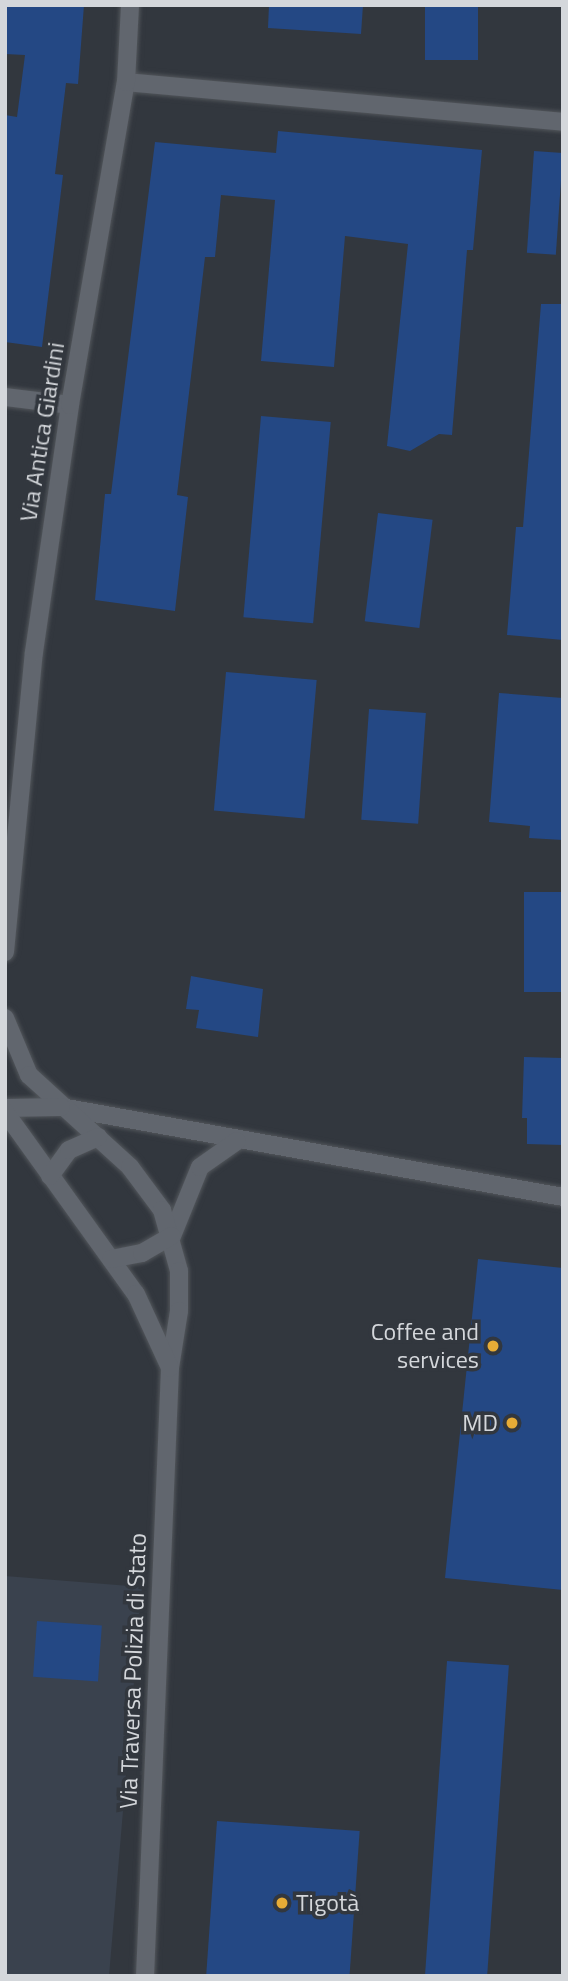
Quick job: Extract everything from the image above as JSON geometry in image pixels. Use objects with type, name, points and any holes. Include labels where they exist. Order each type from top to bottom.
[{"type":"street","name":"Via Antica Giardini","points":[[5,952],[34,652],[70,405],[126,82],[130,5]]},
{"type":"street","points":[[126,82],[563,122]]},
{"type":"street","points":[[5,397],[70,405]]},
{"type":"street","points":[[5,1017],[29,1074],[138,1178],[162,1210],[172,1236],[180,1311],[170,1367]]},
{"type":"street","points":[[5,1110],[61,1107],[237,1141],[563,1197]]},
{"type":"street","points":[[5,1110],[136,1294],[170,1367]]},
{"type":"street","points":[[50,1176],[69,1150],[97,1137]]},
{"type":"street","points":[[111,1259],[142,1253],[172,1236],[200,1167],[237,1141]]},
{"type":"street","name":"Via Traversa Polizia di Stato","points":[[145,1976],[170,1367]]},
{"type":"shaded area","points":[[5,1576],[142,1587],[109,1976],[5,1976]]},
{"type":"building","points":[[5,5],[84,5],[78,84],[66,83],[55,174],[63,175],[42,347],[5,342],[5,115],[17,117],[25,55],[5,54]]},
{"type":"building","points":[[269,5],[363,5],[361,34],[268,28]]},
{"type":"building","points":[[425,5],[478,5],[478,60],[425,60]]},
{"type":"building","points":[[278,131],[482,150],[473,250],[467,250],[452,435],[439,434],[410,451],[387,446],[408,244],[345,236],[334,367],[261,361],[275,200],[221,195],[215,257],[205,257],[177,495],[188,497],[175,611],[95,600],[105,494],[111,494],[155,142],[276,153]]},
{"type":"building","points":[[534,151],[563,153],[556,255],[527,253]]},
{"type":"building","points":[[541,304],[563,304],[563,640],[507,635],[516,527],[523,527]]},
{"type":"building","points":[[261,416],[331,422],[313,623],[243,617]]},
{"type":"building","points":[[378,513],[433,520],[419,628],[365,621]]},
{"type":"building","points":[[226,672],[317,680],[305,818],[214,810]]},
{"type":"building","points":[[499,693],[563,698],[563,840],[529,838],[530,826],[489,822]]},
{"type":"building","points":[[369,709],[426,713],[418,824],[361,820]]},
{"type":"building","points":[[524,892],[563,892],[563,992],[524,992]]},
{"type":"building","points":[[191,976],[263,989],[258,1037],[196,1028],[199,1010],[186,1009]]},
{"type":"building","points":[[524,1057],[563,1058],[563,1145],[527,1144],[527,1118],[522,1118]]},
{"type":"building","name":"MD","points":[[478,1259],[563,1268],[563,1590],[445,1578]]},
{"type":"building","points":[[37,1621],[102,1626],[98,1681],[33,1677]]},
{"type":"building","points":[[447,1661],[509,1665],[487,1976],[425,1975]]},
{"type":"building","name":"Tigotà","points":[[217,1821],[360,1831],[350,1976],[206,1976]]},
{"type":"place","name":"Coffee and services","points":[[493,1346]]},
{"type":"place","name":"MD","points":[[512,1423]]},
{"type":"place","name":"Tigotà","points":[[282,1903]]}]
